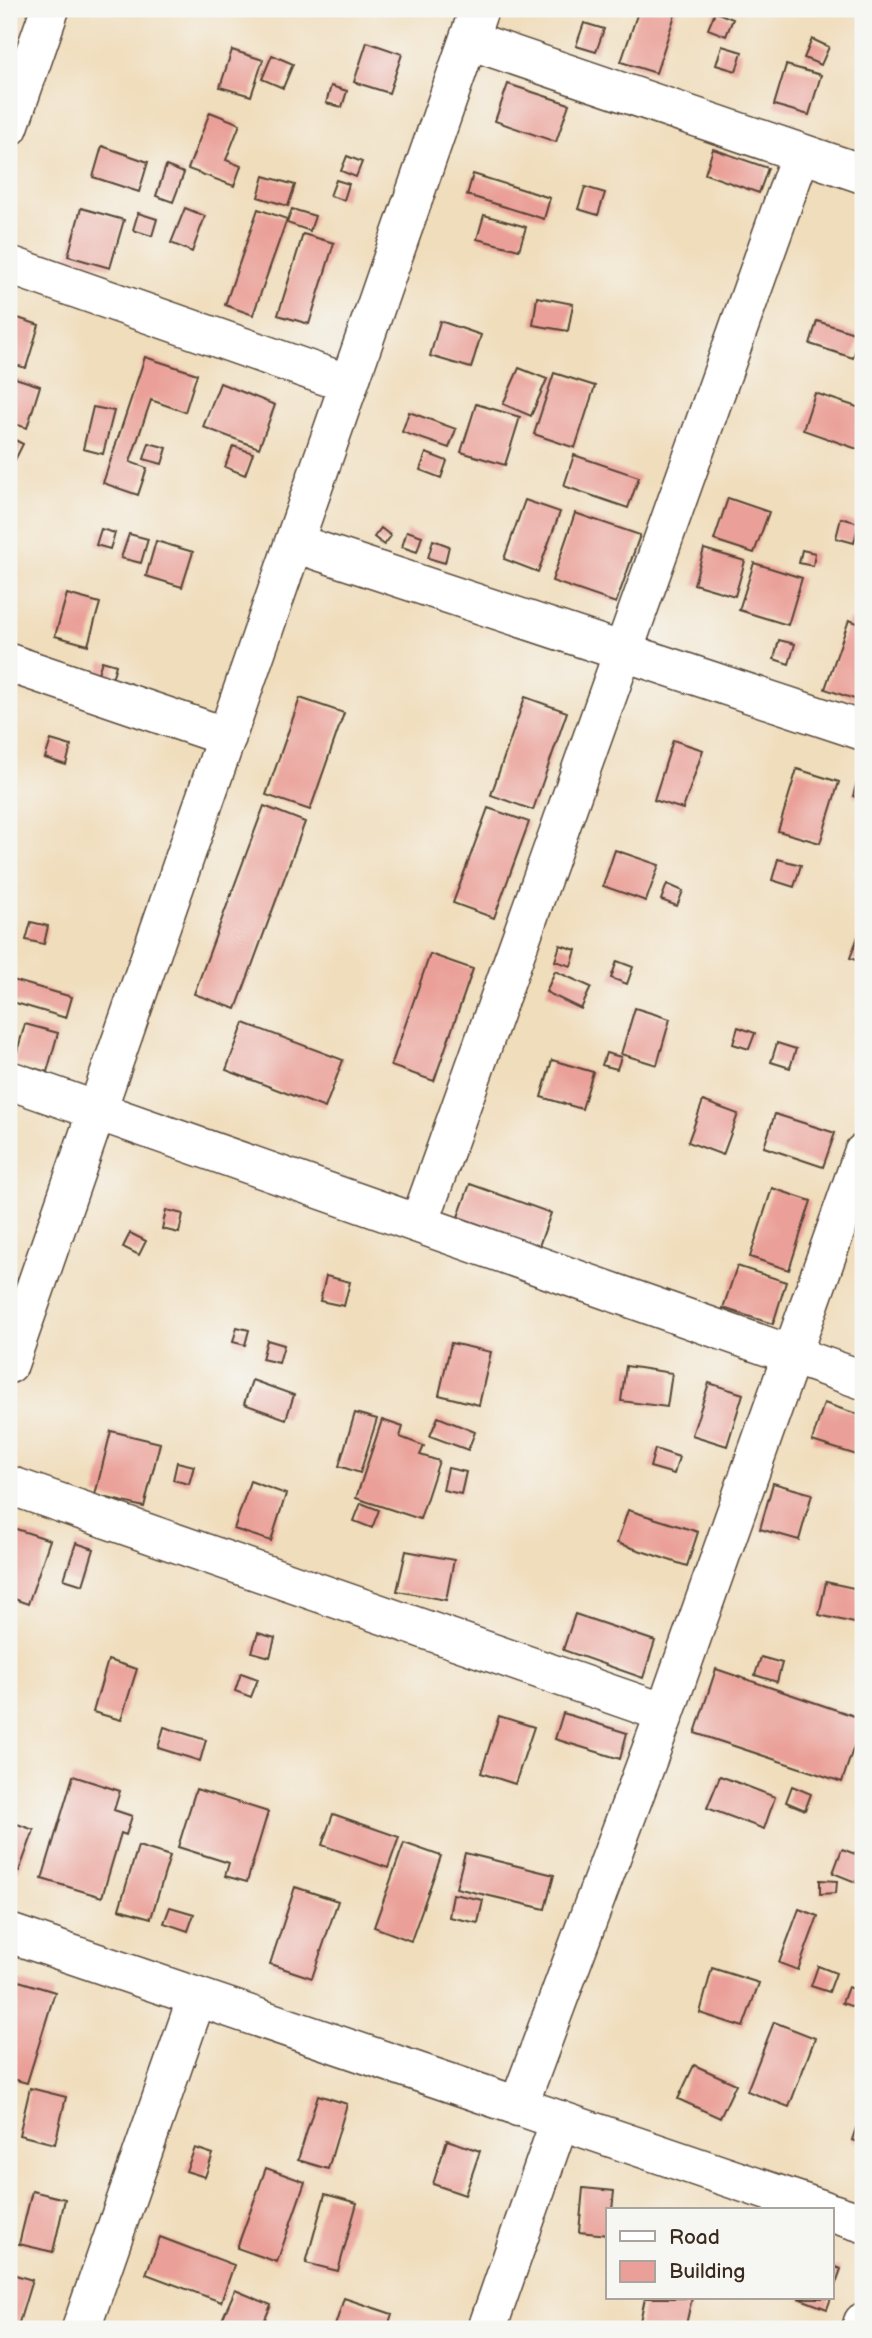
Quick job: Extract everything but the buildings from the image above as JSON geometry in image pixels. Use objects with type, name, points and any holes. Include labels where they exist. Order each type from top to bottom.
[{"type":"street","points":[[9,127],[50,9]]},
{"type":"street","points":[[9,1364],[474,24],[801,153],[863,174]]},
{"type":"street","points":[[419,1224],[801,153]]},
{"type":"street","points":[[9,265],[349,384]]},
{"type":"street","points":[[294,543],[863,732]]},
{"type":"street","points":[[9,663],[227,737]]},
{"type":"street","points":[[9,1080],[863,1380]]},
{"type":"street","points":[[518,2107],[664,1713],[863,1153]]},
{"type":"street","points":[[9,1485],[664,1713]]},
{"type":"street","points":[[9,1933],[818,2208]]},
{"type":"street","points":[[81,2329],[197,1997]]},
{"type":"street","points":[[487,2329],[560,2120]]},
{"type":"street","points":[[834,2214],[863,2223]]},
{"type":"street","points":[[861,2329],[863,2322]]}]
